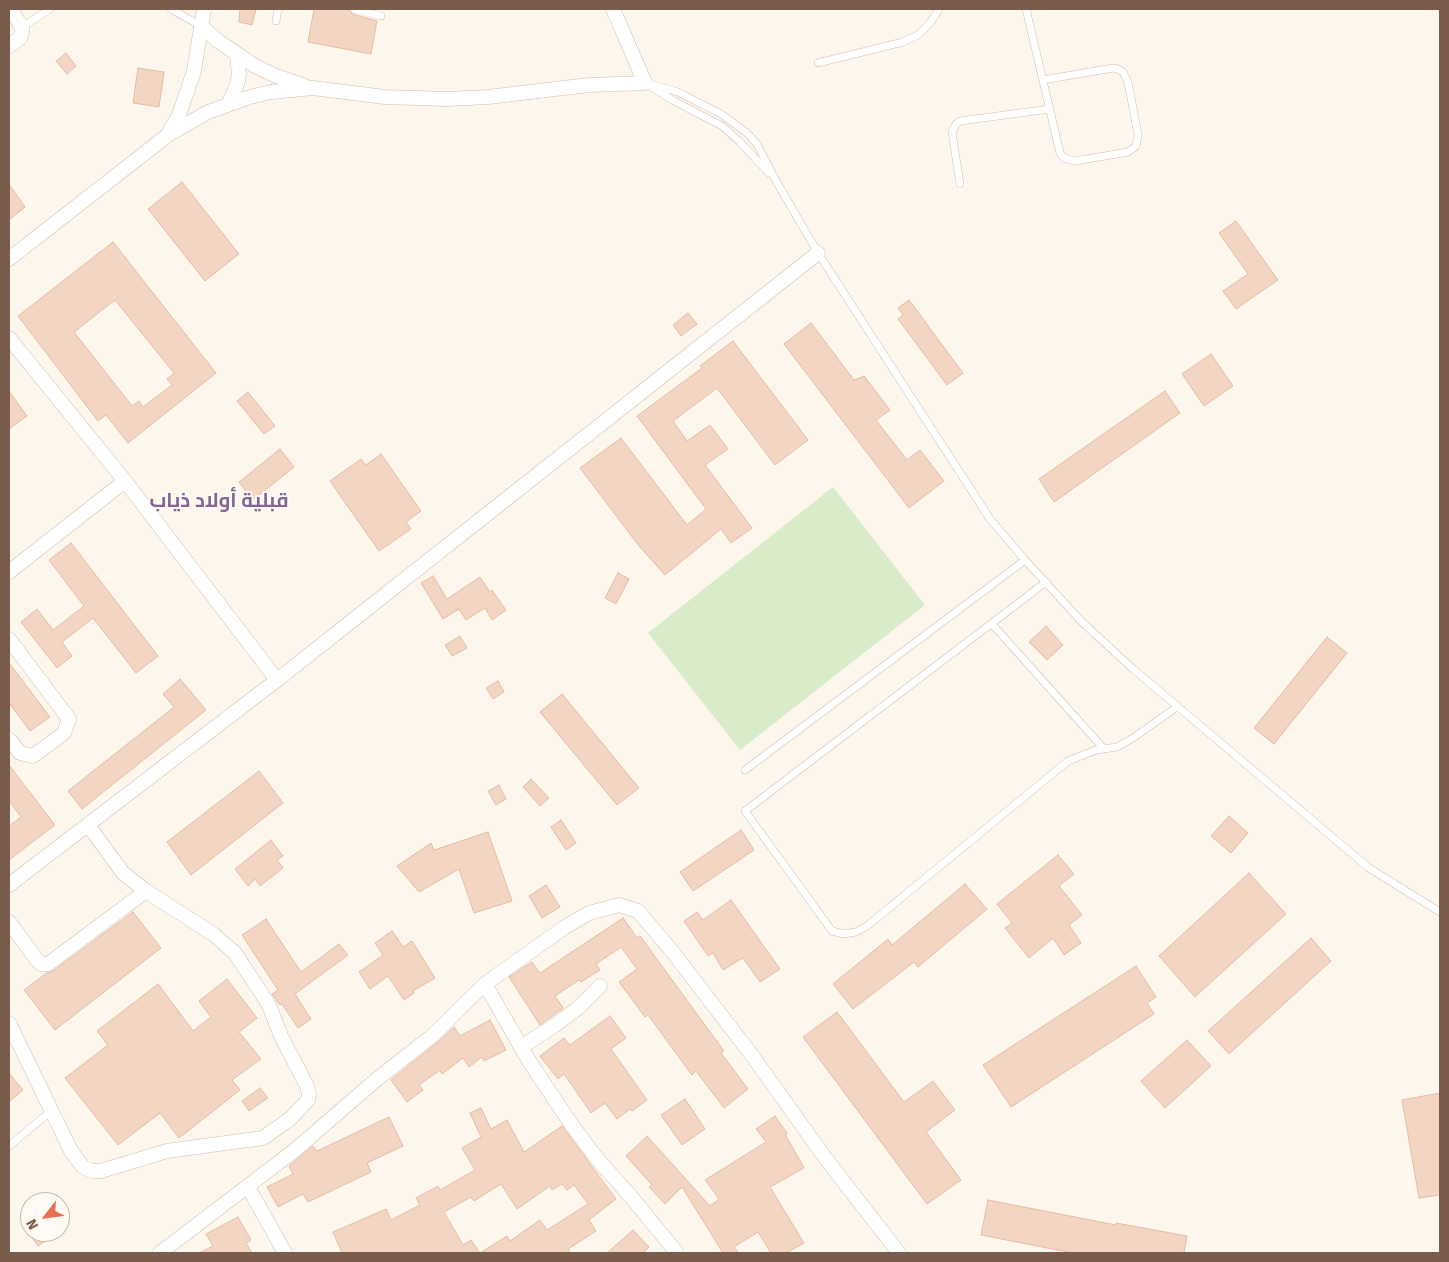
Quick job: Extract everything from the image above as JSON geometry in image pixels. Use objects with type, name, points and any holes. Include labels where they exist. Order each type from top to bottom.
[{"type":"street","points":[[9,46],[20,38],[22,32],[22,27],[10,9]]},
{"type":"street","points":[[168,135],[179,115],[194,71],[204,9]]},
{"type":"street","points":[[201,26],[237,55],[274,75],[313,88],[385,97],[447,99],[488,97],[589,85],[645,83],[613,9]]},
{"type":"street","points":[[229,103],[239,75],[237,55]]},
{"type":"street","points":[[9,259],[168,135],[208,112],[229,103],[270,92],[313,88]]},
{"type":"street","points":[[9,885],[277,680],[818,253]]},
{"type":"street","points":[[9,338],[124,481],[277,680]]},
{"type":"street","points":[[9,572],[124,481]]},
{"type":"street","points":[[9,639],[69,719],[64,733],[33,756],[20,753],[9,739]]},
{"type":"street","points":[[9,1023],[71,1152],[83,1167],[92,1171],[101,1171],[167,1151],[263,1138],[290,1119],[308,1100],[307,1086],[281,1036],[269,1005],[236,953],[213,934],[146,892],[123,873],[88,825]]},
{"type":"street","points":[[9,922],[37,960],[41,964],[48,964],[146,892]]},
{"type":"street","points":[[160,1253],[296,1150],[376,1080],[432,1036],[485,984],[537,946],[588,913],[619,905],[638,911],[671,950],[751,1054],[826,1159],[899,1253]]},
{"type":"street","points":[[485,984],[521,1047],[569,1122],[594,1155],[677,1253]]},
{"type":"street","points":[[521,1047],[578,1008],[600,986]]},
{"type":"street","points":[[248,1187],[285,1253]]},
{"type":"lane","points":[[22,27],[50,9]]},
{"type":"lane","points":[[171,9],[201,26]]},
{"type":"lane","points":[[276,21],[278,9]]},
{"type":"lane","points":[[354,9],[381,16]]},
{"type":"lane","points":[[818,63],[903,42],[918,34],[930,23],[939,9]]},
{"type":"lane","points":[[1026,9],[1060,153],[1070,161],[1075,161],[1128,152],[1136,146],[1138,141],[1136,126],[1128,82],[1123,72],[1113,68],[1043,80]]},
{"type":"lane","points":[[645,83],[674,101],[722,126],[775,179]]},
{"type":"lane","points":[[645,83],[678,92],[722,114],[747,133],[757,144],[818,253],[990,519],[1081,621],[1177,707],[1369,868],[1440,912]]},
{"type":"lane","points":[[960,184],[952,132],[956,124],[960,121],[1050,109]]},
{"type":"lane","points":[[745,770],[1025,560]]},
{"type":"lane","points":[[1046,582],[745,811],[832,930],[844,934],[856,932],[866,926],[1068,761],[1096,750],[1117,747],[1177,707]]},
{"type":"lane","points":[[992,624],[1104,749]]},
{"type":"lane","points":[[9,1146],[50,1111]]},
{"type":"green space","points":[[833,487],[925,605],[740,750],[648,633]]},
{"type":"building","points":[[240,9],[256,9],[252,25],[239,22]]},
{"type":"building","points":[[314,9],[349,9],[352,14],[377,21],[371,54],[308,42]]},
{"type":"building","points":[[66,53],[76,66],[67,74],[56,61]]},
{"type":"building","points":[[138,68],[164,72],[159,107],[133,103]]},
{"type":"building","points":[[182,182],[239,254],[205,281],[148,209]]},
{"type":"building","points":[[9,184],[25,207],[9,220]]},
{"type":"building","points":[[1236,221],[1278,280],[1236,309],[1223,291],[1248,274],[1219,233]]},
{"type":"building","points":[[113,242],[216,373],[128,443],[106,415],[98,421],[18,316]],"holes":[[[115,300],[174,373],[167,379],[172,385],[143,407],[139,401],[132,406],[74,332]]]},
{"type":"building","points":[[909,300],[963,373],[947,385],[898,319],[903,315],[898,308]]},
{"type":"building","points":[[688,313],[697,324],[681,336],[673,325]]},
{"type":"building","points":[[811,323],[854,380],[864,376],[890,410],[876,420],[907,460],[920,450],[944,481],[909,508],[784,344]]},
{"type":"building","points":[[733,341],[808,440],[775,465],[717,388],[673,421],[687,441],[710,425],[728,449],[705,465],[752,528],[731,543],[721,529],[665,575],[639,546],[580,468],[621,438],[687,525],[706,509],[637,416],[702,368],[700,366]]},
{"type":"building","points":[[1211,354],[1233,386],[1204,406],[1182,374]]},
{"type":"building","points":[[9,391],[27,416],[9,429]]},
{"type":"building","points":[[1165,391],[1180,413],[1054,502],[1039,479]]},
{"type":"building","points":[[248,392],[275,426],[264,434],[237,401]]},
{"type":"building","points":[[280,449],[294,467],[253,500],[239,482]]},
{"type":"building","points":[[381,454],[421,511],[406,522],[411,529],[379,551],[330,481],[361,459],[366,465]]},
{"type":"building","points":[[71,543],[158,656],[136,673],[93,618],[62,642],[72,656],[57,668],[21,622],[37,609],[53,630],[84,606],[49,560]]},
{"type":"building","points":[[618,573],[629,579],[616,604],[605,598]]},
{"type":"building","points":[[433,576],[447,599],[480,577],[506,610],[492,620],[485,608],[466,620],[459,609],[443,619],[421,583]]},
{"type":"building","points":[[1046,626],[1063,645],[1047,660],[1029,642]]},
{"type":"building","points":[[460,636],[467,648],[452,656],[445,645]]},
{"type":"building","points":[[1327,637],[1347,653],[1274,744],[1254,728]]},
{"type":"building","points":[[9,663],[50,717],[30,731],[9,703]]},
{"type":"building","points":[[180,679],[206,710],[82,809],[68,791],[174,707],[163,694]]},
{"type":"building","points":[[498,681],[504,692],[493,699],[486,688]]},
{"type":"building","points":[[562,694],[639,788],[617,805],[540,712]]},
{"type":"building","points":[[9,765],[55,825],[9,860],[9,826],[21,817],[9,801]]},
{"type":"building","points":[[259,771],[283,803],[191,875],[167,842]]},
{"type":"building","points":[[531,779],[549,798],[540,806],[523,787]]},
{"type":"building","points":[[499,785],[506,799],[496,805],[488,791]]},
{"type":"building","points":[[1229,816],[1248,833],[1231,853],[1211,836]]},
{"type":"building","points":[[561,820],[576,843],[566,850],[551,827]]},
{"type":"building","points":[[741,830],[754,850],[693,891],[680,872]]},
{"type":"building","points":[[488,832],[512,901],[474,913],[459,869],[419,892],[397,866],[431,843],[434,850]]},
{"type":"building","points":[[271,840],[283,856],[277,860],[283,868],[260,886],[255,879],[248,886],[235,869]]},
{"type":"building","points":[[1058,855],[1074,874],[1059,886],[1082,915],[1069,925],[1081,943],[1064,955],[1053,938],[1029,958],[1005,928],[1012,923],[997,904]]},
{"type":"building","points":[[1249,873],[1286,914],[1195,997],[1159,956]]},
{"type":"building","points":[[965,884],[987,909],[918,967],[914,962],[853,1009],[833,984],[888,939],[892,945]]},
{"type":"building","points":[[546,885],[560,907],[542,918],[529,896]]},
{"type":"building","points":[[731,900],[780,969],[760,982],[743,958],[723,970],[713,953],[708,956],[684,921],[697,912],[703,920]]},
{"type":"building","points":[[133,912],[161,948],[55,1030],[24,990]]},
{"type":"building","points":[[623,918],[637,938],[640,936],[724,1051],[721,1053],[748,1089],[724,1108],[696,1071],[692,1075],[648,1015],[645,1017],[619,982],[637,969],[621,947],[596,964],[600,970],[581,982],[579,980],[555,996],[563,1008],[540,1025],[509,977],[532,962],[540,973]]},
{"type":"building","points":[[266,919],[301,972],[339,944],[348,955],[295,994],[311,1019],[298,1028],[282,1004],[280,1005],[272,994],[278,990],[242,935]]},
{"type":"building","points":[[392,931],[403,947],[412,941],[435,978],[413,991],[414,993],[404,1000],[388,976],[370,989],[359,972],[383,955],[375,943]]},
{"type":"building","points":[[1311,938],[1331,961],[1229,1054],[1208,1031]]},
{"type":"building","points":[[1136,966],[1156,997],[1147,1003],[1154,1014],[1011,1107],[983,1065]]},
{"type":"building","points":[[227,979],[257,1018],[239,1032],[261,1059],[232,1080],[240,1090],[179,1138],[160,1113],[118,1145],[65,1078],[108,1045],[97,1031],[158,984],[193,1031],[211,1017],[199,1001]]},
{"type":"building","points":[[837,1012],[904,1102],[933,1081],[955,1110],[926,1132],[961,1180],[927,1204],[803,1037]]},
{"type":"building","points":[[610,1016],[626,1038],[611,1049],[647,1100],[617,1119],[605,1103],[591,1113],[564,1074],[558,1079],[540,1056],[564,1038],[570,1045]]},
{"type":"building","points":[[490,1020],[506,1050],[484,1061],[482,1057],[469,1067],[463,1058],[442,1074],[440,1070],[419,1085],[423,1090],[407,1102],[391,1080],[454,1027],[460,1036]]},
{"type":"building","points":[[1187,1040],[1211,1066],[1165,1108],[1141,1081]]},
{"type":"building","points":[[9,1073],[23,1090],[9,1102]]},
{"type":"building","points":[[260,1088],[268,1098],[249,1111],[242,1101]]},
{"type":"building","points":[[1440,1093],[1440,1195],[1419,1198],[1402,1100]]},
{"type":"building","points":[[685,1099],[705,1129],[682,1145],[661,1115]]},
{"type":"building","points":[[481,1108],[491,1129],[507,1120],[524,1152],[562,1126],[616,1199],[589,1220],[596,1231],[568,1249],[570,1253],[480,1253],[342,1253],[333,1232],[386,1209],[391,1220],[420,1205],[416,1198],[438,1186],[440,1190],[475,1170],[462,1148],[481,1137],[470,1113]],"holes":[[[501,1184],[517,1209],[550,1186],[552,1190],[562,1184],[567,1190],[574,1185],[588,1204],[547,1230],[540,1220],[510,1241],[507,1236],[480,1253],[471,1240],[463,1245],[444,1212],[471,1197],[474,1201]]]},
{"type":"building","points":[[775,1116],[787,1133],[785,1134],[804,1168],[770,1187],[804,1243],[786,1253],[771,1253],[758,1232],[734,1247],[739,1253],[723,1253],[682,1187],[665,1204],[649,1187],[652,1185],[626,1156],[647,1136],[710,1206],[719,1199],[705,1180],[766,1142],[756,1129]]},
{"type":"building","points":[[389,1117],[403,1146],[367,1163],[371,1172],[308,1202],[303,1194],[278,1207],[267,1187],[293,1174],[289,1166],[313,1146],[317,1151]]},
{"type":"building","points":[[988,1200],[1116,1225],[1116,1223],[1187,1236],[1184,1253],[1073,1253],[981,1235]]},
{"type":"building","points":[[238,1217],[251,1240],[246,1243],[252,1253],[199,1253],[213,1246],[206,1234]]},
{"type":"building","points":[[633,1230],[649,1247],[643,1253],[607,1253]]},
{"type":"building","points":[[35,1242],[44,1242],[38,1246]]},
{"type":"district","name":"قبلية أولاد ذياب","points":[[219,501]]}]
